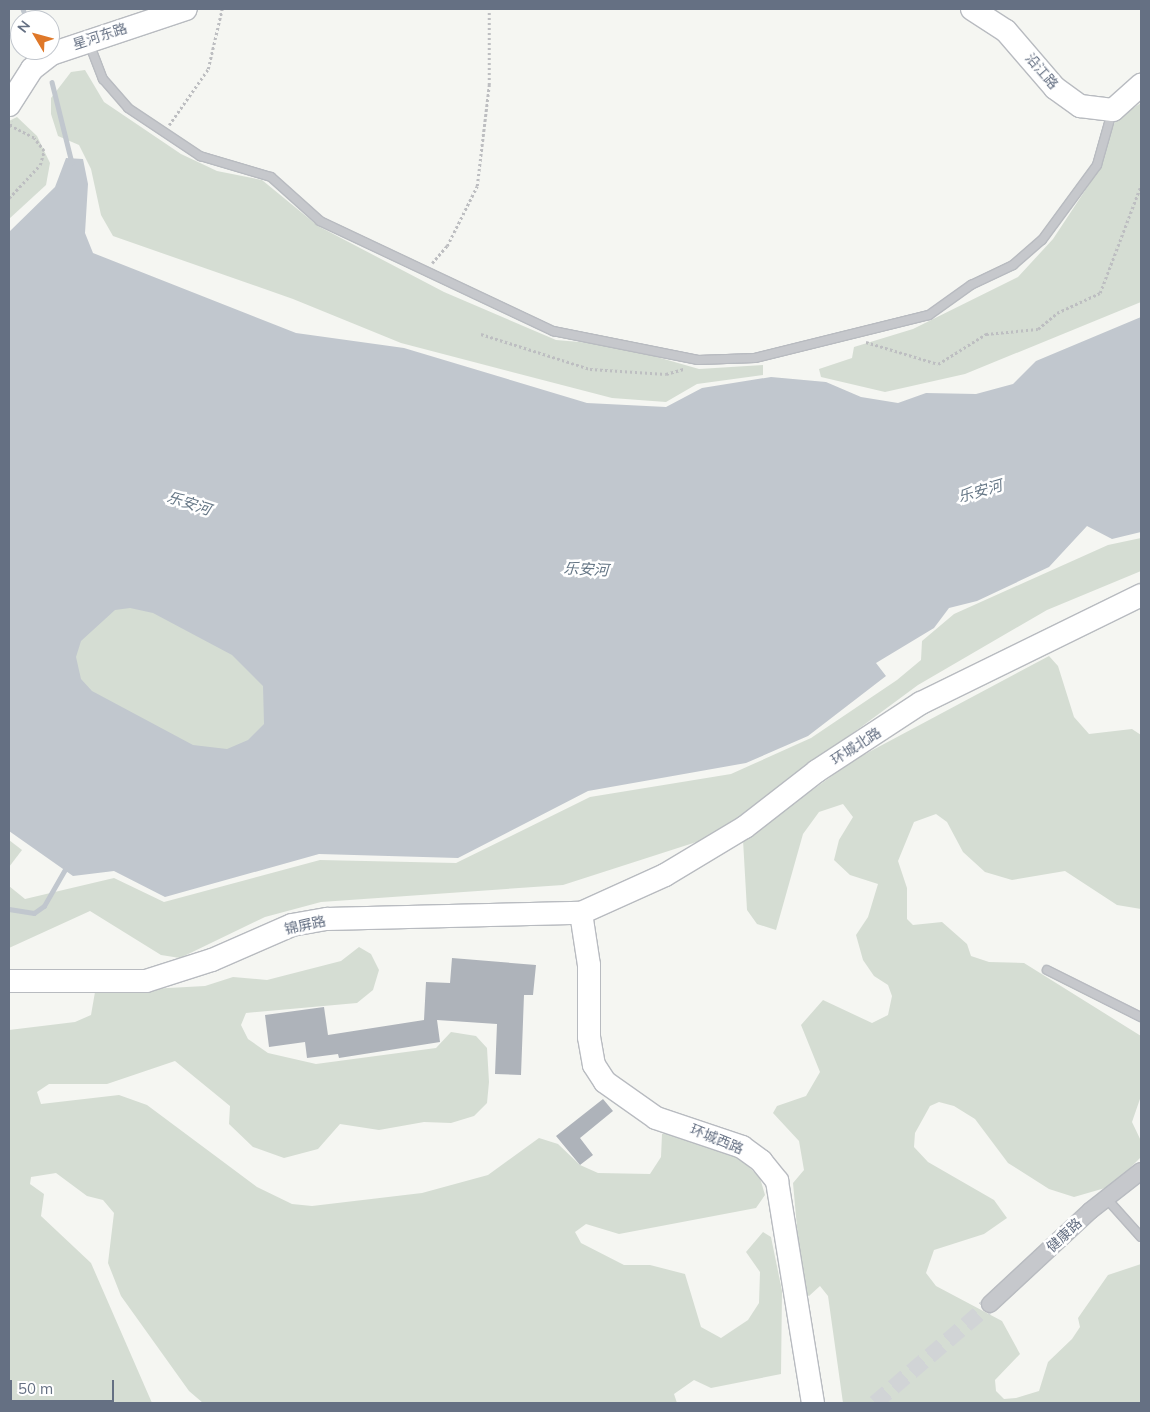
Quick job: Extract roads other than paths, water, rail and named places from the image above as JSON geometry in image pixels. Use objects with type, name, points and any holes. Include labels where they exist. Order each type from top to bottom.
[{"type":"street","name":"星河东路","points":[[11,110],[32,69],[51,54],[87,39],[186,9]]},
{"type":"street","name":"沿江路","points":[[972,9],[1006,31],[1055,88],[1080,106],[1113,110]]},
{"type":"street","points":[[1113,110],[1141,85]]},
{"type":"street","name":"环城北路","points":[[581,913],[665,875],[745,827],[817,771],[921,703],[1141,595]]},
{"type":"street","name":"锦屏路","points":[[9,981],[146,981],[212,960],[292,925],[327,919],[581,913]]},
{"type":"street","name":"环城西路","points":[[581,913],[589,965],[589,1037],[594,1065],[605,1082],[656,1118],[742,1147],[761,1161],[777,1181],[813,1403]]},
{"type":"street","name":"健康路","points":[[990,1304],[1106,1198],[1141,1170]]},
{"type":"lane","points":[[87,39],[103,78],[116,96],[162,131],[200,156],[271,177],[320,221],[424,272],[553,331],[698,360],[755,358],[929,315],[971,285],[1013,265],[1042,240],[1097,165],[1113,110]]},
{"type":"lane","points":[[1047,970],[1141,1017]]},
{"type":"lane","points":[[1106,1198],[1141,1237]]},
{"type":"water","name":"乐安河","points":[[66,158],[83,159],[88,184],[85,233],[93,253],[296,333],[404,348],[587,403],[666,407],[702,388],[771,377],[826,382],[861,397],[898,403],[926,393],[976,394],[1013,384],[1036,361],[1141,317],[1141,532],[1112,539],[1087,526],[1049,567],[977,601],[949,608],[934,628],[876,663],[886,676],[808,736],[746,763],[588,791],[458,858],[319,854],[165,897],[114,871],[73,876],[9,831],[9,232],[55,187]],"holes":[[[130,608],[153,613],[232,655],[263,686],[264,724],[248,740],[227,749],[193,745],[92,691],[81,679],[76,657],[81,641],[115,610]]]},
{"type":"waterway","points":[[52,82],[72,163]]},
{"type":"waterway","points":[[9,909],[34,913],[44,906],[67,866]]},
{"type":"tunnel","points":[[875,1403],[990,1304]]}]
